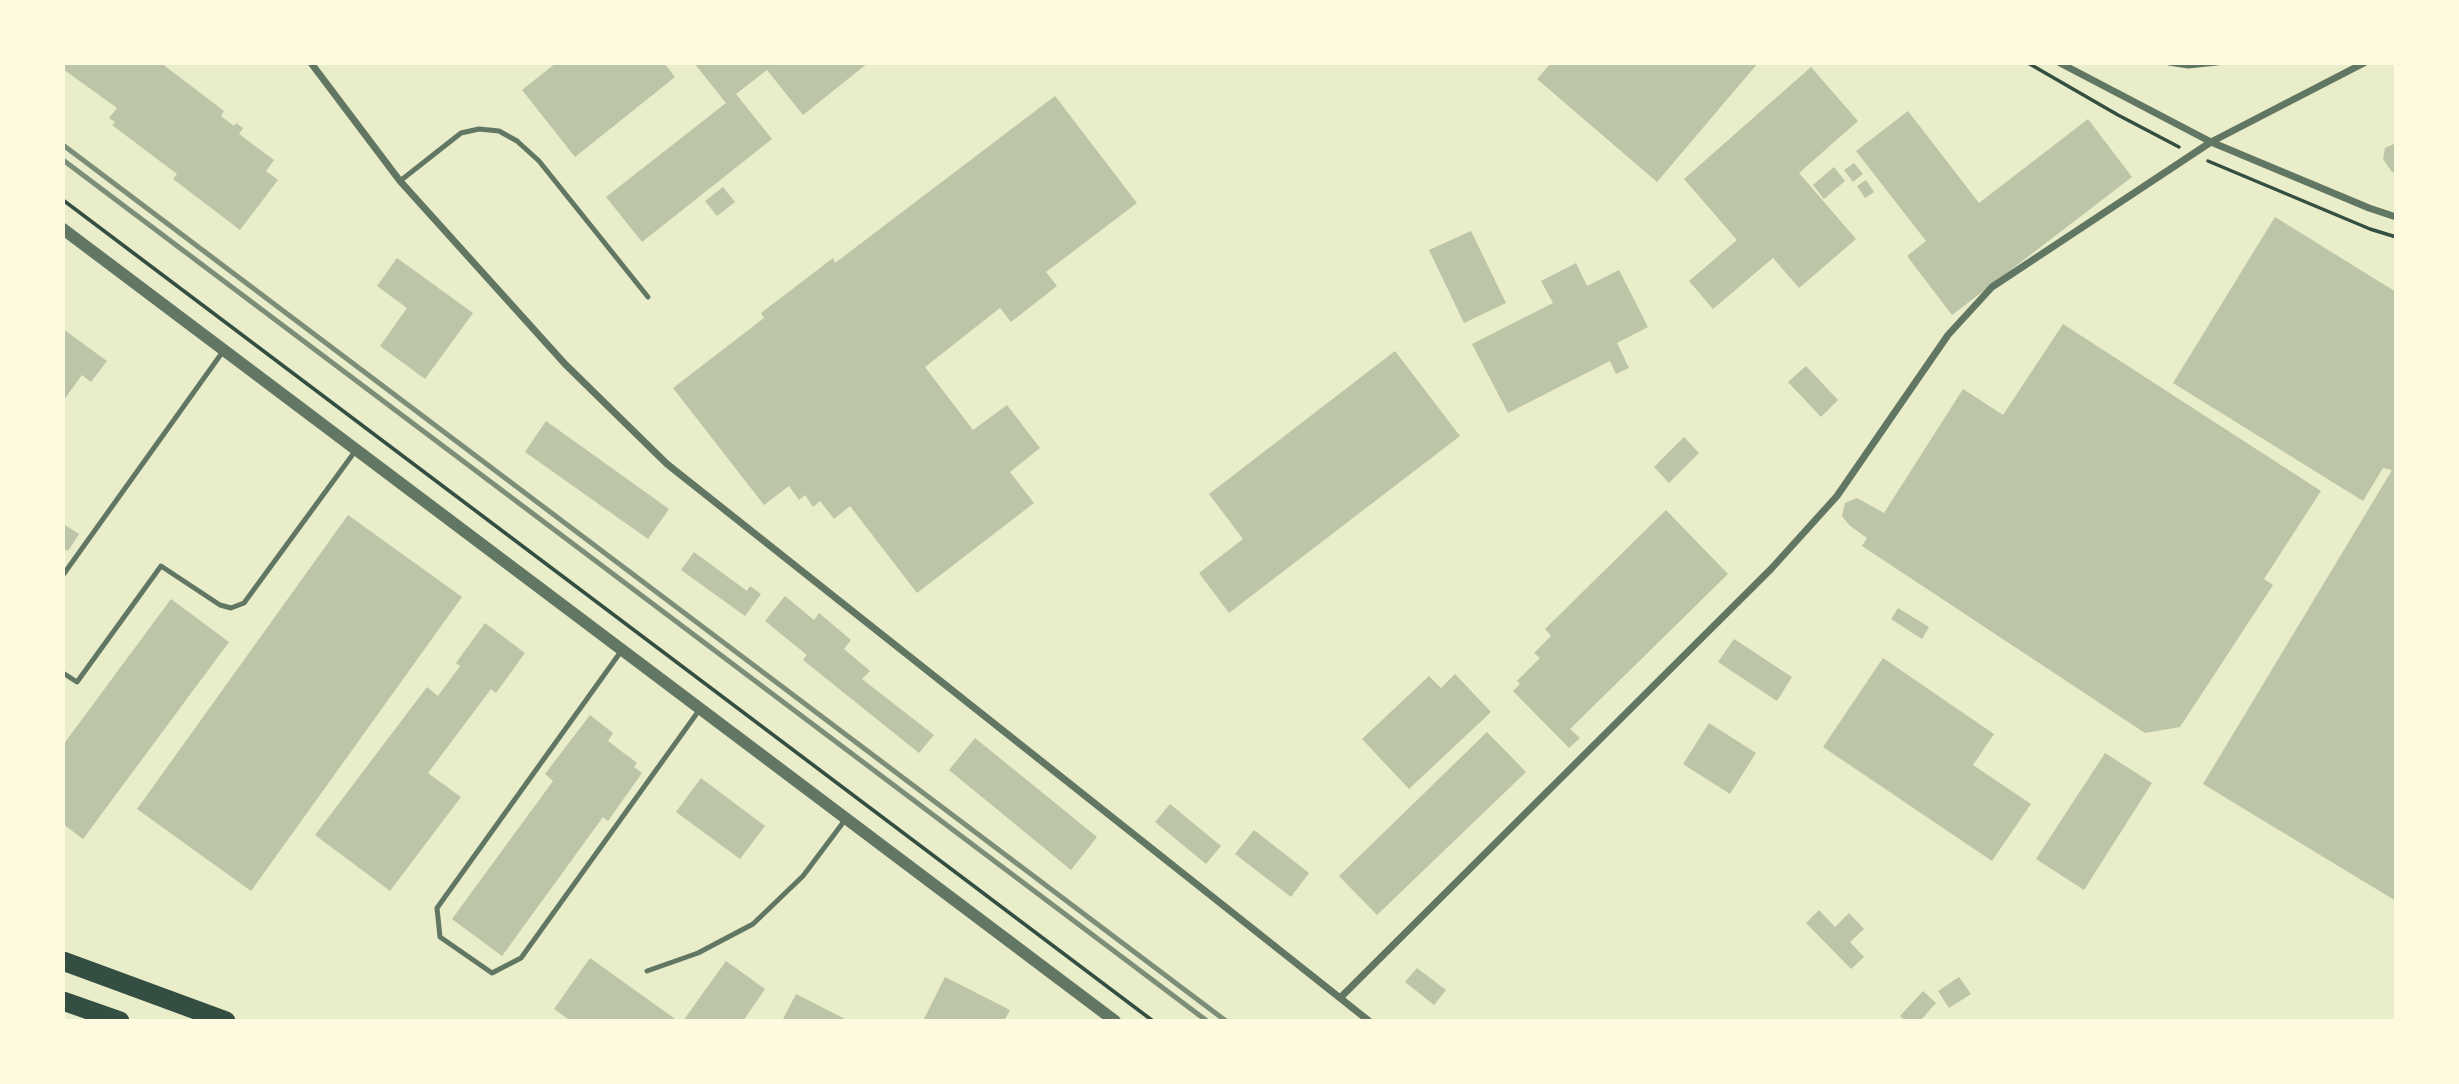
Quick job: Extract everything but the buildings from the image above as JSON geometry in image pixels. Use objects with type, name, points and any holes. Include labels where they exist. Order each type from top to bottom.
[{"type":"highway","points":[[63,961],[226,1021]]},
{"type":"highway","points":[[63,1001],[120,1021]]},
{"type":"street","points":[[311,63],[400,181],[565,364],[667,464],[1369,1021]]},
{"type":"street","points":[[2060,63],[2211,142],[2396,216]]},
{"type":"street","points":[[1340,998],[1771,569],[1837,496],[1948,335],[1992,287],[2211,142],[2364,63]]},
{"type":"street","points":[[63,229],[1115,1021]]},
{"type":"lane","points":[[2169,63],[2188,66],[2217,63]]},
{"type":"lane","points":[[400,181],[461,133],[479,129],[499,131],[517,141],[539,161],[648,297]]},
{"type":"lane","points":[[63,575],[224,350]]},
{"type":"lane","points":[[63,673],[77,682],[161,566],[220,606],[231,608],[244,603],[356,450]]},
{"type":"lane","points":[[622,650],[437,908],[440,937],[492,973],[521,958],[701,709]]},
{"type":"lane","points":[[647,971],[698,953],[753,924],[803,876],[846,818]]},
{"type":"path","points":[[63,200],[1153,1021]]},
{"type":"railway","points":[[63,145],[1226,1021]]},
{"type":"railway","points":[[63,160],[1207,1021]]}]
